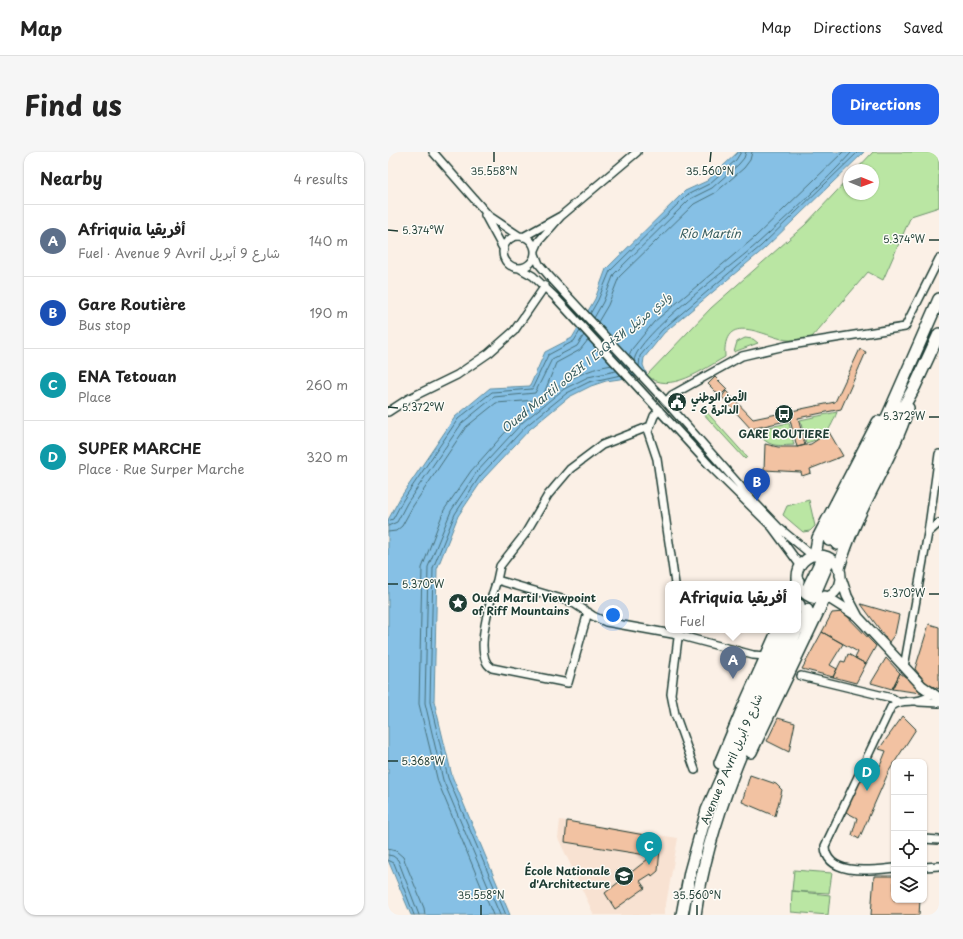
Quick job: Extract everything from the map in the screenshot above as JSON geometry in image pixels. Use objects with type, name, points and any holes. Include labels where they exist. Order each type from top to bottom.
[{"type":"highway","points":[[939,299],[833,542],[883,444],[915,386],[939,334]]},
{"type":"highway","points":[[839,572],[844,550],[906,415],[915,386]]},
{"type":"highway","points":[[716,824],[819,594],[818,538],[860,455],[900,388]]},
{"type":"highway","points":[[707,810],[712,786],[725,750],[777,633]]},
{"type":"highway","name":"Avenue 9 Avril شارع 9 أبريل","points":[[682,915],[690,872],[707,810],[786,633]]},
{"type":"highway","name":"Avenue 9 Avril شارع 9 أبريل","points":[[695,915],[702,875],[722,799],[796,633]]},
{"type":"main road","points":[[797,581],[800,565],[819,559],[822,555],[830,558],[839,572],[847,596],[858,617],[904,667],[936,696]]},
{"type":"main road","points":[[801,589],[815,598],[819,594],[838,587],[839,572]]},
{"type":"main road","points":[[819,594],[858,617]]},
{"type":"street","points":[[433,152],[481,208],[499,224],[521,237],[530,240],[542,268],[666,402],[773,521],[819,559]]},
{"type":"street","points":[[504,250],[509,240],[521,237],[561,216],[637,152]]},
{"type":"street","points":[[481,208],[504,250],[506,261],[512,266],[519,268],[533,276],[545,286],[712,467],[772,527],[800,565]]},
{"type":"street","points":[[519,268],[530,264],[542,237],[552,228],[561,216]]},
{"type":"street","points":[[666,402],[672,395],[742,356],[786,346],[904,328],[919,302],[939,259]]},
{"type":"street","points":[[388,412],[456,375],[489,353],[514,331],[545,286]]},
{"type":"street","points":[[588,612],[568,683],[492,668],[485,659],[484,631],[489,605],[500,566],[525,534],[548,495],[570,469],[602,445],[648,427],[659,410]]},
{"type":"street","points":[[648,427],[648,432],[658,459],[675,581]]},
{"type":"street","points":[[904,667],[928,533],[939,454]]},
{"type":"street","points":[[928,533],[939,523]]},
{"type":"street","points":[[497,580],[572,602],[606,622],[665,630]]},
{"type":"street","points":[[678,633],[671,694],[675,714],[695,770]]},
{"type":"street","points":[[681,633],[753,655],[766,656]]},
{"type":"street","points":[[801,676],[892,698],[898,702],[939,704]]},
{"type":"street","points":[[919,702],[936,696]]},
{"type":"street","points":[[891,868],[864,870],[838,866],[829,860],[825,846],[886,714],[891,707],[898,702]]},
{"type":"street","points":[[927,839],[939,840]]},
{"type":"street","points":[[927,866],[939,866]]},
{"type":"shaded area","name":"École Nationale d'Architecture","points":[[560,820],[678,838],[664,915],[594,915],[558,838]]},
{"type":"green space","points":[[873,152],[939,152],[939,207],[911,216],[883,280],[868,272],[812,337],[787,340],[747,329],[737,330],[730,334],[726,342],[725,357],[697,373],[686,378],[665,383],[656,381],[647,375],[711,308],[805,225],[843,184],[843,200],[879,200],[879,164],[862,164]]},
{"type":"green space","points":[[745,338],[753,339],[758,343],[734,352],[737,342]]},
{"type":"green space","points":[[703,408],[747,457],[745,459],[700,410]]},
{"type":"green space","points":[[837,412],[832,424],[823,436],[806,443],[800,420]]},
{"type":"green space","points":[[789,423],[794,445],[772,444],[764,440],[754,430]]},
{"type":"green space","points":[[809,500],[815,526],[810,531],[803,532],[783,515],[787,506]]},
{"type":"green space","points":[[794,870],[832,873],[829,893],[792,891]]},
{"type":"green space","points":[[792,891],[830,895],[828,915],[791,912]]},
{"type":"water","name":"Río Martín","points":[[738,152],[864,152],[852,164],[843,164],[843,172],[764,249],[664,333],[644,358],[643,365],[647,375],[606,381],[591,386],[569,397],[530,429],[483,479],[458,516],[437,569],[434,701],[452,776],[510,915],[411,915],[388,860],[388,520],[400,498],[455,417],[490,388],[530,386],[545,352],[572,338],[595,299],[606,269],[685,191],[707,181]]},
{"type":"building","points":[[860,349],[866,352],[841,409],[798,418],[805,445],[797,447],[790,420],[751,429],[722,397],[726,391],[753,419],[835,402]]},
{"type":"building","points":[[715,377],[727,389],[720,396],[708,384]]},
{"type":"building","points":[[829,432],[843,456],[810,469],[811,473],[802,476],[801,472],[764,470],[765,444],[778,447],[797,447],[811,444]]},
{"type":"building","points":[[861,604],[899,615],[895,634],[889,642]]},
{"type":"building","points":[[843,612],[876,646],[866,664],[855,658],[858,652],[822,632],[832,613]]},
{"type":"building","points":[[929,624],[939,627],[939,689],[927,684],[915,669]]},
{"type":"building","points":[[822,632],[843,644],[830,665],[837,669],[833,677],[802,669]]},
{"type":"building","points":[[848,654],[866,664],[856,683],[833,677],[841,661],[845,662]]},
{"type":"building","points":[[886,658],[900,673],[892,689],[871,683]]},
{"type":"building","points":[[900,673],[923,690],[921,693],[892,689]]},
{"type":"building","points":[[903,716],[916,729],[897,759],[891,759],[891,768],[859,839],[852,835],[857,818],[844,811],[867,765],[873,769],[880,766],[886,751],[879,749]]},
{"type":"building","points":[[778,718],[795,723],[789,752],[767,741]]},
{"type":"building","points":[[750,775],[776,784],[782,790],[775,816],[742,802]]},
{"type":"building","points":[[567,821],[661,838],[658,871],[652,876],[651,874],[640,881],[645,888],[615,909],[605,893],[648,859],[646,855],[565,842]]},
{"type":"building","points":[[874,876],[891,876],[891,903],[920,903],[919,915],[871,915]]},
{"type":"tunnel","points":[[821,561],[829,540]]},
{"type":"tunnel","points":[[827,565],[837,544]]},
{"type":"tunnel","points":[[801,601],[808,588]]},
{"type":"tunnel","points":[[807,610],[815,593]]},
{"type":"place","name":"الأمن الوطني - الدائرة 6","points":[[677,402]]},
{"type":"place","name":"GARE ROUTIERE","points":[[784,414]]},
{"type":"place","name":"Gare Routière","points":[[757,501]]},
{"type":"place","name":"Oued Martil Viewpoint of Riff Mountains","points":[[458,603]]},
{"type":"place","name":"Afriquia أفريقيا","points":[[733,679]]},
{"type":"place","name":"SUPER MARCHE","points":[[867,791]]},
{"type":"place","name":"ENA Tetouan","points":[[649,865]]},
{"type":"place","name":"École Nationale d'Architecture","points":[[624,876]]},
{"type":"water label","name":"Oued Martil ⴰⵙⵉⴼ ⵏ ⵎⴰⵕⵜⵉⵍ وادي مرتيل","points":[[586,362]]}]
